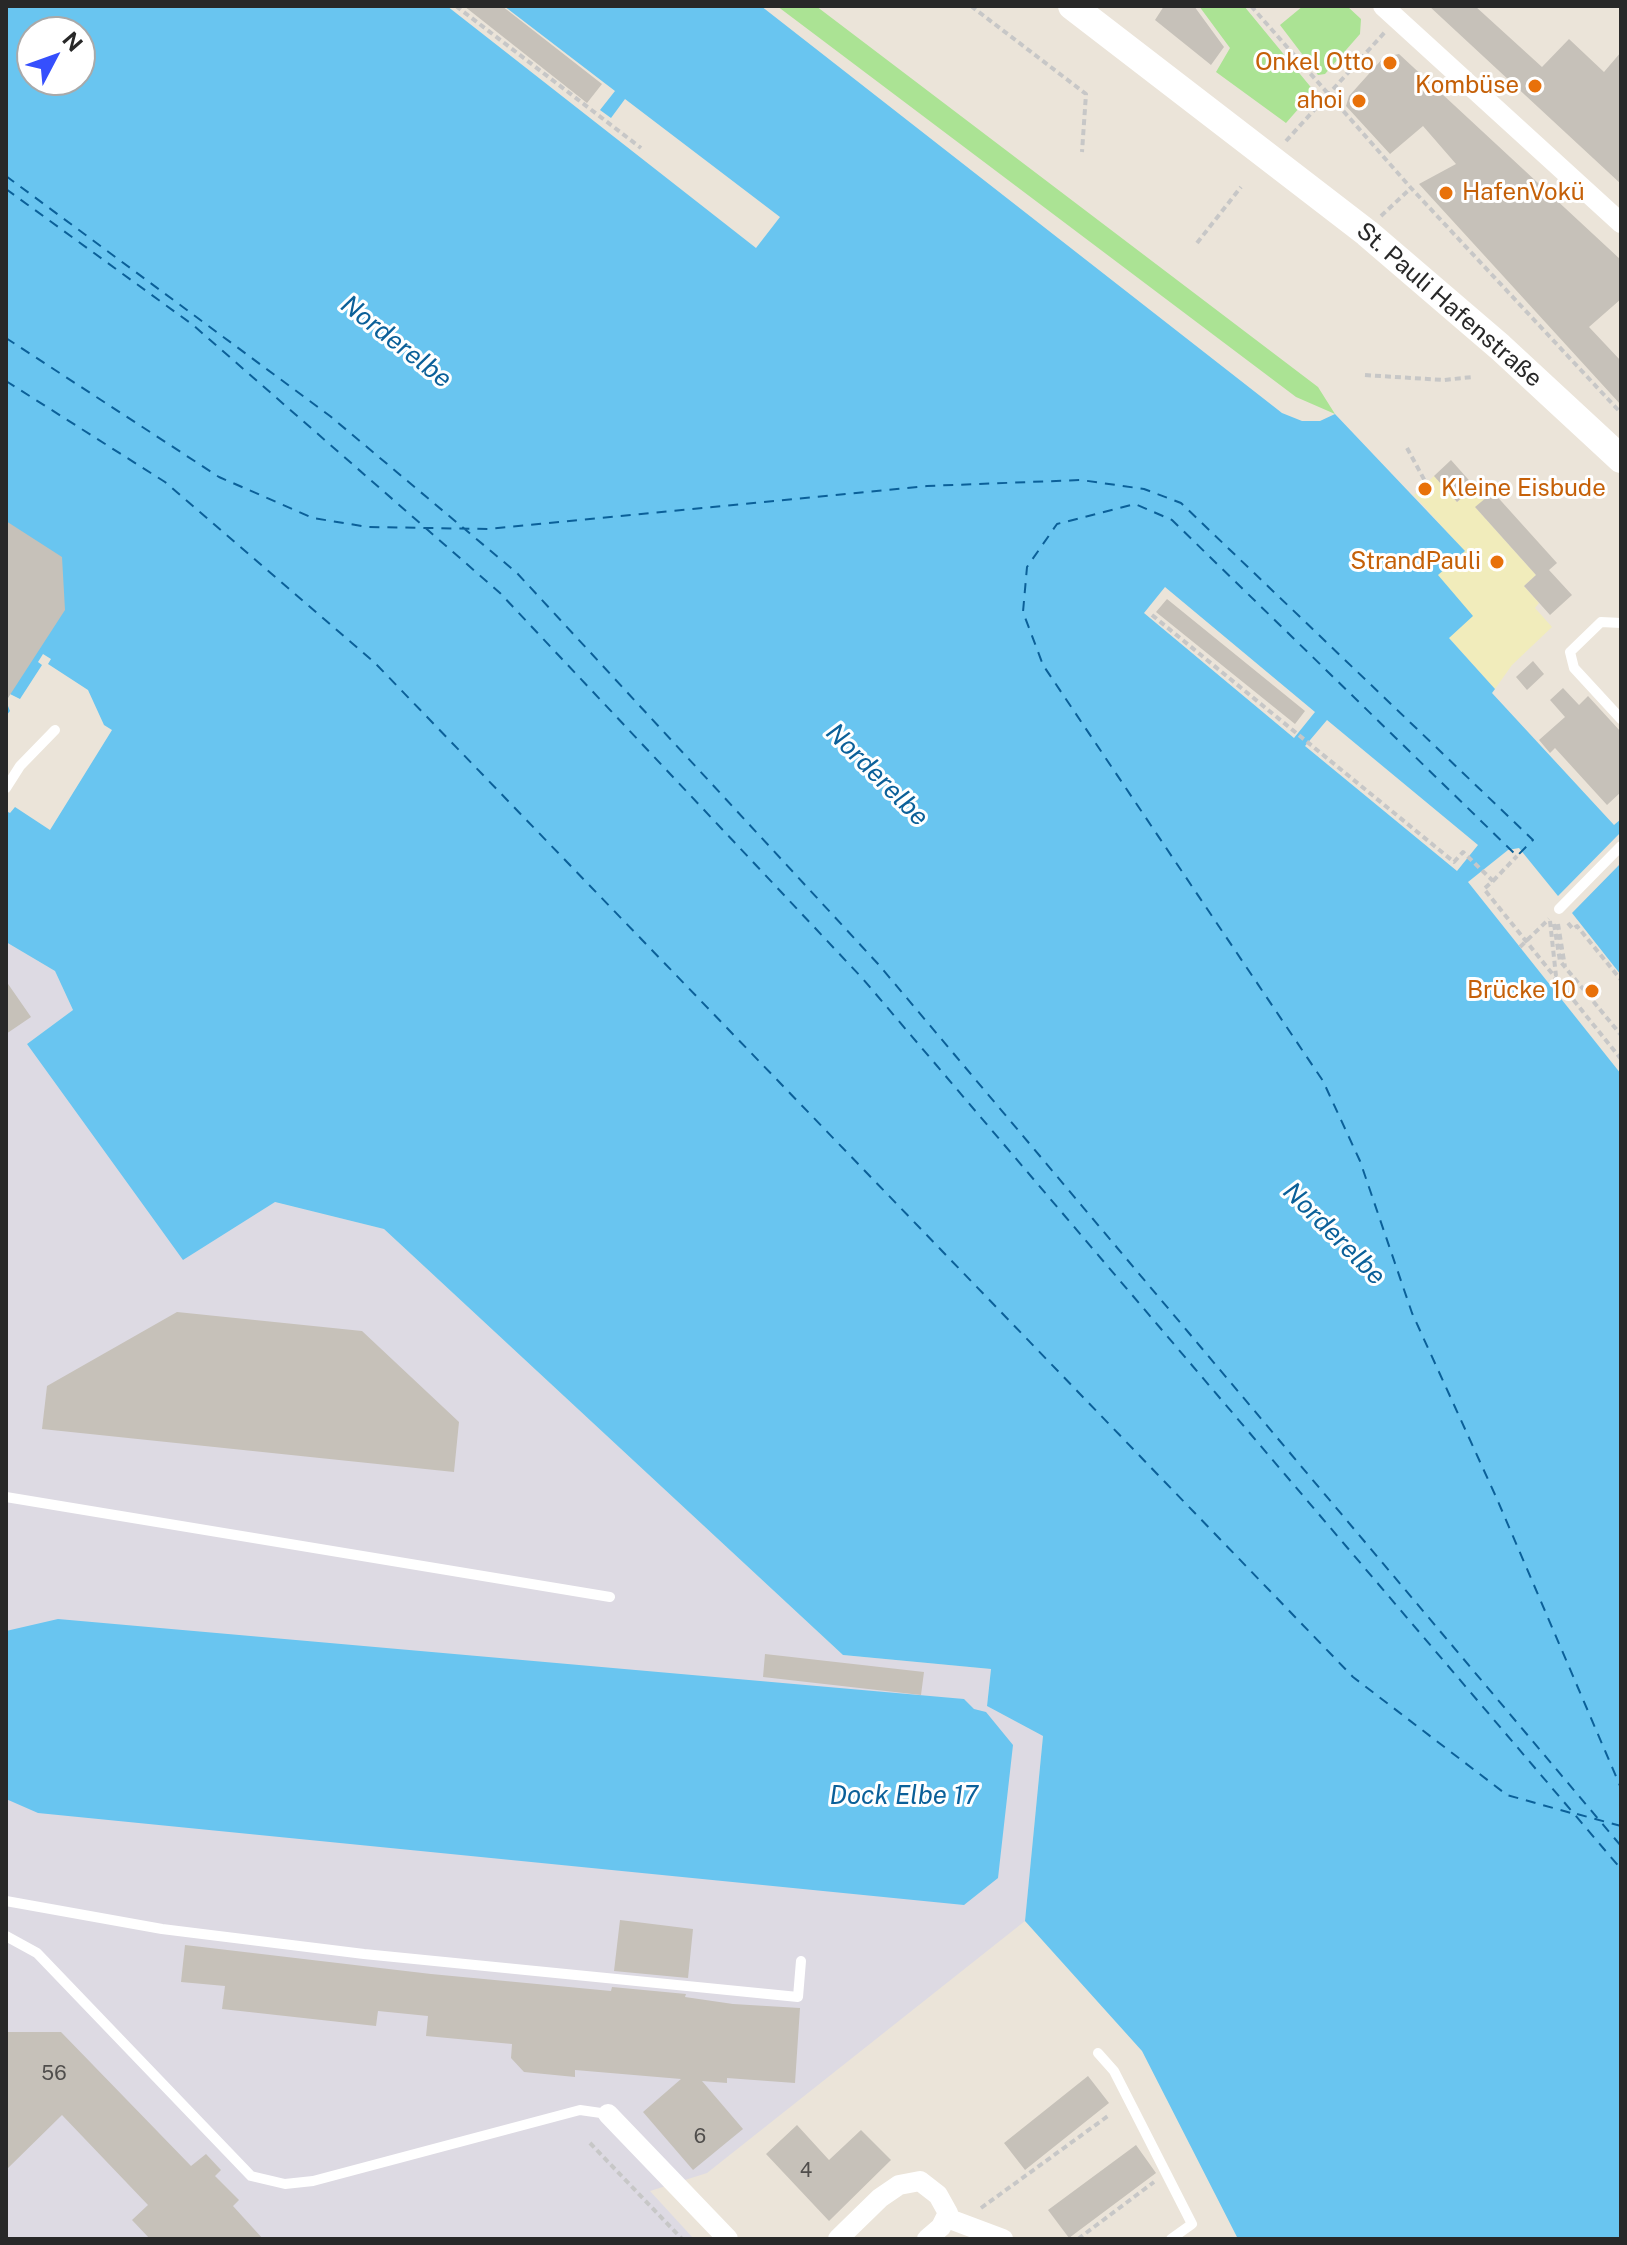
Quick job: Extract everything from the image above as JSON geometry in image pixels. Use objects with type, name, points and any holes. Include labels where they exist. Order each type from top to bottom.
[{"type":"main road","name":"St. Pauli Hafenstraße","points":[[1072,6],[1271,158],[1448,301],[1621,459]]},
{"type":"street","points":[[1396,10],[1621,223]]},
{"type":"street","points":[[608,2114],[728,2239]]},
{"type":"street","points":[[838,2239],[880,2198],[910,2182],[929,2185],[956,2221],[1003,2239]]},
{"type":"street","points":[[927,2239],[956,2221]]},
{"type":"lane","points":[[1621,623],[1601,622],[1570,652],[1574,668],[1621,719]]},
{"type":"lane","points":[[6,788],[20,766],[55,730]]},
{"type":"lane","points":[[1555,912],[1621,846]]},
{"type":"lane","points":[[6,1497],[610,1597]]},
{"type":"lane","points":[[6,1901],[162,1929],[318,1948],[798,1997],[801,1961]]},
{"type":"lane","points":[[6,1936],[37,1953],[251,2176],[285,2184],[313,2181],[580,2110],[608,2114]]},
{"type":"lane","points":[[1098,2053],[1114,2071],[1192,2224],[1171,2239]]},
{"type":"path","points":[[456,6],[641,148]]},
{"type":"path","points":[[971,6],[1086,94],[1082,152]]},
{"type":"path","name":"St. Pauli Hafenstraße","points":[[1251,6],[1411,188],[1621,413]]},
{"type":"path","points":[[1295,130],[1369,50]]},
{"type":"path","points":[[1197,243],[1241,187]]},
{"type":"path","points":[[1389,207],[1411,188]]},
{"type":"path","points":[[1365,375],[1444,380],[1473,377]]},
{"type":"path","points":[[1407,448],[1426,483]]},
{"type":"path","points":[[1152,615],[1454,862],[1463,852],[1493,881]]},
{"type":"path","points":[[1517,856],[1484,889],[1621,1059]]},
{"type":"path","points":[[1555,912],[1556,978]]},
{"type":"path","points":[[1520,947],[1545,923]]},
{"type":"path","points":[[1568,923],[1573,929],[1577,926],[1621,980]]},
{"type":"path","points":[[1557,925],[1560,961],[1621,1035]]},
{"type":"path","points":[[956,2221],[984,2205],[1108,2116]]},
{"type":"path","points":[[590,2143],[682,2239]]},
{"type":"path","points":[[1078,2239],[1166,2173]]},
{"type":"shaded area","points":[[6,942],[55,971],[73,1010],[27,1044],[275,1202],[384,1229],[843,1655],[991,1669],[987,1706],[1043,1736],[1025,1921],[707,2173],[650,2191],[694,2239],[6,2239]]},
{"type":"green space","points":[[777,6],[816,6],[1318,387],[1335,414],[1296,397]]},
{"type":"green space","points":[[1199,6],[1244,6],[1314,91],[1286,123],[1216,72],[1230,48]]},
{"type":"green space","points":[[1303,6],[1347,6],[1361,19],[1360,34],[1325,74],[1318,75],[1280,25]]},
{"type":"sand","points":[[1434,476],[1457,502],[1482,480],[1493,492],[1476,508],[1536,575],[1524,586],[1539,603],[1535,608],[1552,627],[1512,665],[1495,689],[1448,637],[1437,575],[1464,551],[1414,495]]},
{"type":"water","name":"Norderelbe","points":[[6,6],[761,6],[1282,413],[1302,421],[1320,421],[1335,414],[1465,551],[1438,575],[1473,616],[1449,638],[1495,689],[1492,693],[1614,825],[1621,819],[1621,2239],[1238,2239],[1142,2051],[1025,1921],[1043,1736],[987,1706],[991,1669],[843,1655],[384,1229],[275,1202],[183,1260],[27,1044],[73,1010],[55,971],[6,942]]},
{"type":"water","name":"Dock Elbe 17","points":[[58,1619],[964,1699],[974,1709],[986,1712],[1013,1745],[998,1878],[964,1905],[38,1813],[6,1799],[6,1631]]},
{"type":"pier","points":[[447,6],[504,6],[615,91],[600,110],[611,118],[625,99],[780,217],[756,248]]},
{"type":"pier","points":[[1165,587],[1315,712],[1294,738],[1144,613]]},
{"type":"pier","points":[[43,654],[51,659],[48,664],[88,690],[104,725],[112,730],[50,830],[15,807],[10,813],[6,811],[6,716],[10,711],[6,701],[10,694],[20,699],[42,665],[38,662]]},
{"type":"pier","points":[[1327,720],[1478,845],[1457,871],[1305,746]]},
{"type":"pier","points":[[1621,832],[1621,863],[1572,913],[1621,975],[1621,1074],[1468,882],[1508,850],[1519,848],[1558,896]]},
{"type":"building","points":[[464,6],[502,6],[602,84],[587,103]]},
{"type":"building","points":[[1164,6],[1194,6],[1224,47],[1211,65],[1155,20]]},
{"type":"building","points":[[1429,6],[1475,6],[1542,67],[1569,39],[1604,72],[1621,52],[1621,184]]},
{"type":"building","points":[[1399,54],[1621,260],[1621,299],[1589,327],[1621,361],[1621,405],[1419,184],[1456,164],[1423,126],[1390,154],[1346,106],[1349,96],[1384,57]]},
{"type":"building","points":[[1451,460],[1475,487],[1457,502],[1434,476]]},
{"type":"building","points":[[1493,492],[1557,563],[1549,570],[1572,595],[1550,615],[1524,586],[1536,575],[1475,507]]},
{"type":"building","points":[[6,521],[62,557],[65,610],[6,701]]},
{"type":"building","points":[[1167,599],[1305,711],[1295,724],[1156,612]]},
{"type":"building","points":[[1533,661],[1544,674],[1527,690],[1516,677]]},
{"type":"building","points":[[1563,688],[1579,705],[1588,696],[1621,732],[1621,792],[1607,805],[1555,748],[1550,753],[1539,740],[1565,717],[1550,700]]},
{"type":"building","points":[[6,981],[31,1017],[6,1034]]},
{"type":"building","points":[[177,1312],[362,1331],[459,1422],[454,1472],[42,1429],[47,1386]]},
{"type":"building","points":[[765,1654],[924,1672],[921,1695],[763,1677]]},
{"type":"building","points":[[620,1920],[693,1929],[688,1978],[614,1971]]},
{"type":"building","points":[[185,1945],[431,1974],[611,1991],[612,1987],[686,1994],[685,1997],[733,2004],[800,2008],[795,2083],[727,2078],[727,2083],[702,2081],[743,2129],[693,2170],[643,2112],[681,2079],[575,2070],[575,2077],[524,2072],[511,2058],[512,2044],[426,2036],[428,2016],[378,2011],[376,2026],[222,2009],[225,1986],[181,1982]]},
{"type":"building","points":[[6,2032],[61,2032],[191,2166],[206,2154],[221,2170],[215,2176],[239,2200],[233,2206],[263,2239],[150,2239],[132,2220],[148,2205],[62,2115],[6,2170]]},
{"type":"building","points":[[1088,2076],[1109,2103],[1025,2170],[1004,2143]]},
{"type":"building","points":[[797,2125],[829,2160],[861,2130],[891,2160],[829,2221],[766,2154]]},
{"type":"building","points":[[1136,2145],[1156,2173],[1069,2238],[1048,2210]]},
{"type":"ferry route","points":[[6,176],[330,416],[517,573],[879,965],[1621,1846]]},
{"type":"ferry route","points":[[6,189],[193,325],[500,593],[863,979],[1621,1869]]},
{"type":"ferry route","points":[[6,338],[219,477],[313,518],[368,527],[488,529],[927,486],[1081,480],[1144,489],[1181,503],[1533,840],[1517,856],[1172,520],[1135,504],[1057,524],[1027,567],[1023,612],[1043,665],[1323,1081],[1360,1161],[1412,1313],[1497,1499],[1621,1788]]},
{"type":"ferry route","points":[[6,381],[165,482],[375,663],[1353,1677],[1507,1795],[1571,1813]]},
{"type":"ferry route","points":[[1577,1814],[1621,1826]]},
{"type":"place","name":"Onkel Otto","points":[[1390,63]]},
{"type":"place","name":"Kombüse","points":[[1535,86]]},
{"type":"place","name":"ahoi","points":[[1359,101]]},
{"type":"place","name":"HafenVokü","points":[[1446,193]]},
{"type":"place","name":"Kleine Eisbude","points":[[1425,489]]},
{"type":"place","name":"StrandPauli","points":[[1497,562]]},
{"type":"place","name":"Brücke 10","points":[[1592,991]]}]
